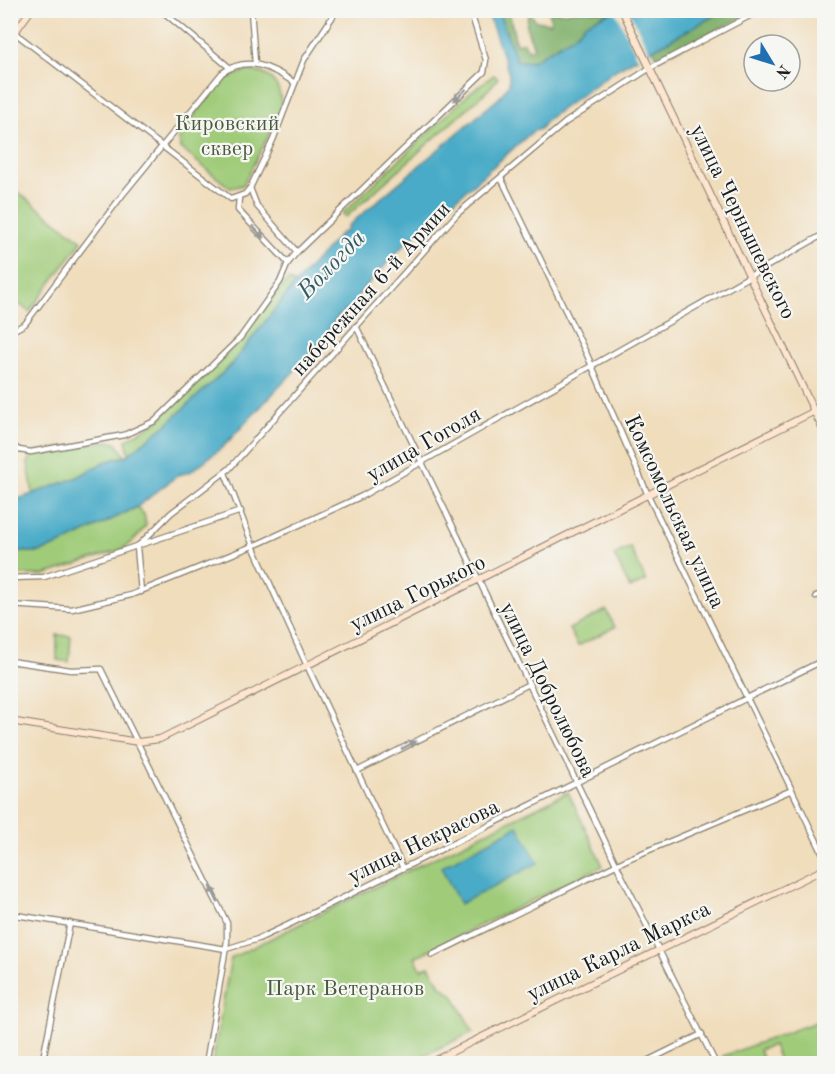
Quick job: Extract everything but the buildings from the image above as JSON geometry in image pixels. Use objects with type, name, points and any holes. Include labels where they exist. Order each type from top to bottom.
[{"type":"street","points":[[32,10],[12,34],[231,199],[239,197],[250,188],[304,60],[336,10]]},
{"type":"street","points":[[161,10],[230,68]]},
{"type":"street","points":[[251,10],[255,63]]},
{"type":"street","points":[[10,444],[24,452],[54,449],[124,435],[148,425],[240,338],[286,273],[288,263],[297,252],[484,72],[487,63],[470,10]]},
{"type":"street","name":"улица Чернышевского","points":[[622,10],[646,59],[648,70],[751,276],[825,432]]},
{"type":"street","name":"набережная 6-й Армии","points":[[137,548],[171,513],[225,473],[457,214],[566,122],[648,70],[761,10]]},
{"type":"street","points":[[820,10],[825,18]]},
{"type":"street","points":[[10,332],[25,324],[217,77],[230,68],[255,63],[272,69],[295,83]]},
{"type":"street","name":"Комсомольская улица","points":[[501,178],[591,366],[648,495],[825,856]]},
{"type":"street","points":[[250,188],[257,206],[297,252]]},
{"type":"street","points":[[239,197],[238,210],[288,263]]},
{"type":"street","name":"улица Гоголя","points":[[10,605],[72,609],[141,592],[253,546],[362,496],[825,234]]},
{"type":"street","name":"улица Добролюбова","points":[[356,326],[617,866],[716,1064]]},
{"type":"street","name":"улица Горького","points":[[10,720],[138,742],[160,739],[825,406]]},
{"type":"street","points":[[225,473],[253,546],[307,666],[403,868]]},
{"type":"street","name":"набережная 6-й Армии","points":[[10,578],[44,577],[241,512]]},
{"type":"street","points":[[137,548],[141,592]]},
{"type":"street","points":[[816,596],[825,593]]},
{"type":"street","name":"улица Некрасова","points":[[12,915],[226,949],[258,939],[825,660]]},
{"type":"street","points":[[10,661],[71,670],[101,669],[227,923],[226,949],[206,1064]]},
{"type":"street","points":[[357,771],[529,684]]},
{"type":"street","points":[[432,955],[617,866],[792,790]]},
{"type":"street","name":"улица Карла Маркса","points":[[432,1062],[825,869]]},
{"type":"street","points":[[42,1064],[70,923]]},
{"type":"street","points":[[641,1064],[702,1034]]},
{"type":"green space","points":[[498,11],[509,11],[516,44],[523,42],[529,50],[534,48],[527,26],[530,13],[536,21],[551,23],[549,11],[568,13],[570,11],[611,11],[586,23],[575,35],[531,62],[517,61]]},
{"type":"green space","points":[[723,11],[755,11],[658,59],[653,49],[659,44]]},
{"type":"green space","name":"Кировский сквер","points":[[245,71],[262,73],[274,82],[280,95],[280,113],[243,185],[230,188],[180,148],[179,135],[221,81]]},
{"type":"green space","points":[[494,75],[498,78],[489,89],[346,217],[342,214],[471,92]]},
{"type":"green space","points":[[11,187],[82,241],[29,312],[11,297]]},
{"type":"green space","points":[[288,280],[295,284],[230,366],[166,425],[129,454],[126,440],[156,422],[220,361]]},
{"type":"green space","points":[[109,441],[117,444],[126,456],[104,462],[78,477],[33,495],[28,463],[33,452]]},
{"type":"green space","points":[[137,507],[144,514],[146,525],[139,535],[123,549],[44,575],[11,575],[10,552],[40,552]]},
{"type":"green space","points":[[630,547],[646,581],[630,588],[614,555]]},
{"type":"green space","points":[[606,610],[615,627],[578,646],[569,629]]},
{"type":"green space","points":[[57,635],[71,636],[69,662],[57,660]]},
{"type":"green space","name":"Парк Ветеранов","points":[[568,792],[603,866],[415,957],[421,969],[429,966],[441,986],[453,995],[473,1032],[408,1063],[212,1064],[231,958]]},
{"type":"green space","points":[[824,1019],[824,1063],[780,1063],[773,1045],[759,1050],[764,1063],[721,1062],[723,1056]]},
{"type":"water","name":"Вологда","points":[[487,11],[498,11],[517,61],[531,62],[575,35],[586,23],[613,11],[723,11],[617,69],[548,119],[540,129],[532,132],[403,246],[358,295],[355,305],[337,318],[325,338],[223,447],[190,472],[178,475],[137,507],[62,544],[40,552],[11,552],[10,502],[78,477],[104,462],[126,456],[166,425],[230,366],[295,284],[341,233],[346,232],[348,226],[499,98],[509,84],[509,74]]},
{"type":"water","points":[[518,826],[538,863],[460,904],[441,867]]},
{"type":"pier","points":[[615,11],[629,11],[651,54],[639,60]]}]
